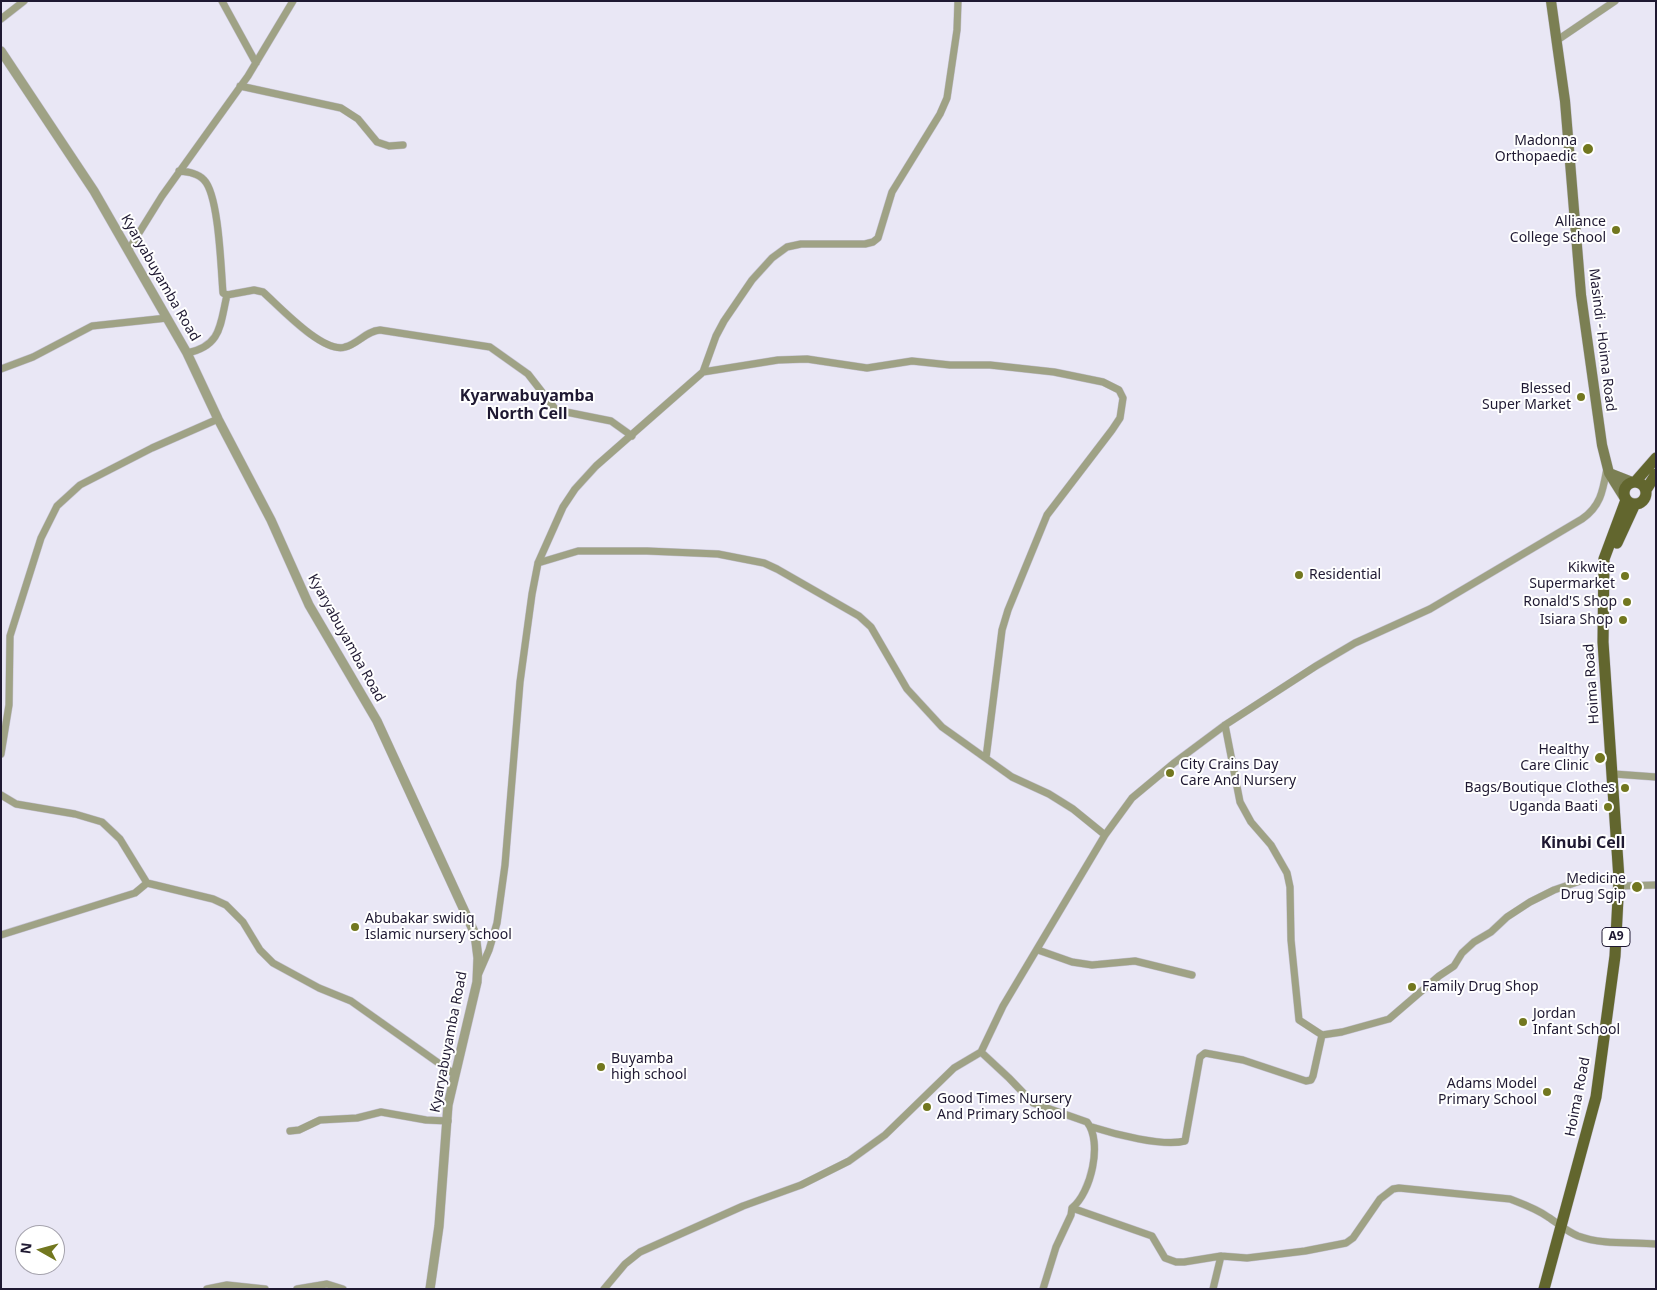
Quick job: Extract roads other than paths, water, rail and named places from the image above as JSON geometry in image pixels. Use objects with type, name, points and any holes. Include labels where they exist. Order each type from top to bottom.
[{"type":"main road","name":"Masindi - Hoima Road","points":[[1551,1],[1565,101],[1581,296],[1602,445],[1608,468],[1628,500]]},
{"type":"main road","name":"A9","points":[[1656,458],[1624,490],[1628,500],[1644,500],[1646,490],[1656,474]]},
{"type":"main road","points":[[1608,468],[1633,482],[1642,484],[1646,490]]},
{"type":"main road","name":"Hoima Road","points":[[1544,1289],[1596,1096],[1615,956],[1619,882],[1614,774],[1604,652],[1605,578],[1620,535],[1628,500]]},
{"type":"street","points":[[1,19],[24,1]]},
{"type":"street","points":[[222,1],[256,63]]},
{"type":"street","points":[[129,249],[180,171],[256,63],[293,1]]},
{"type":"street","points":[[477,982],[497,923],[505,865],[520,682],[530,601],[538,563],[563,507],[575,489],[596,466],[703,372],[716,336],[724,321],[752,280],[772,258],[787,247],[801,244],[865,244],[873,242],[878,238],[892,192],[940,114],[947,98],[956,38],[958,1]]},
{"type":"street","points":[[1556,41],[1615,1]]},
{"type":"street","name":"Kyaryabuyamba Road","points":[[1,51],[94,191],[187,353],[218,419],[271,520],[309,605],[378,721],[475,934],[478,958],[477,982],[448,1105],[440,1226],[430,1289]]},
{"type":"street","points":[[240,86],[341,108],[358,119],[377,142],[389,146],[403,145]]},
{"type":"street","points":[[180,171],[191,172],[204,179],[211,192],[219,241],[223,293],[254,290],[263,292],[319,340],[335,348],[344,348],[369,333],[380,330],[490,346],[528,374],[556,410],[611,422],[632,436]]},
{"type":"street","points":[[187,353],[200,350],[212,342],[218,331],[227,294]]},
{"type":"street","points":[[1,369],[33,357],[92,326],[167,318]]},
{"type":"street","points":[[703,372],[778,360],[807,359],[867,368],[912,361],[950,365],[1013,367],[1054,372],[1103,382],[1119,390],[1123,398],[1120,418],[1047,515],[1008,610],[1002,630],[986,758]]},
{"type":"street","points":[[1,754],[9,705],[10,636],[41,538],[57,506],[80,485],[152,448],[218,419]]},
{"type":"street","points":[[604,1289],[625,1264],[640,1252],[743,1206],[801,1185],[849,1161],[885,1136],[954,1068],[981,1052],[1004,1006],[1105,835],[1132,798],[1174,763],[1225,725],[1355,644],[1430,609],[1582,519],[1596,506],[1602,494],[1608,468]]},
{"type":"street","points":[[538,563],[578,551],[718,554],[764,563],[859,616],[872,627],[908,689],[942,727],[1012,778],[1049,794],[1073,809],[1105,835]]},
{"type":"street","points":[[1225,725],[1240,802],[1251,822],[1271,845],[1287,872],[1290,887],[1290,940],[1299,1020],[1322,1035],[1342,1032],[1389,1019],[1439,976],[1454,966],[1462,953],[1474,942],[1491,932],[1530,902],[1554,890],[1589,878],[1656,885]]},
{"type":"street","points":[[1614,774],[1656,777]]},
{"type":"street","points":[[1,795],[16,804],[75,814],[102,822],[120,839],[147,882],[213,899],[226,905],[242,922],[260,950],[273,963],[319,988],[351,1001],[454,1074]]},
{"type":"street","points":[[1,935],[135,893],[147,882]]},
{"type":"street","points":[[1038,950],[1072,962],[1092,965],[1134,961],[1192,975]]},
{"type":"street","points":[[1092,1128],[1119,1136],[1168,1142],[1185,1141],[1200,1057],[1205,1053],[1243,1060],[1306,1081],[1311,1080],[1313,1076],[1322,1035]]},
{"type":"street","points":[[981,1052],[1033,1103],[1087,1122],[1092,1128],[1094,1138],[1093,1159],[1087,1188],[1080,1202],[1072,1208],[1071,1215],[1056,1247],[1043,1289]]},
{"type":"street","points":[[290,1131],[299,1130],[320,1120],[356,1118],[381,1112],[426,1120],[448,1121]]},
{"type":"street","points":[[1072,1208],[1152,1236],[1156,1240],[1159,1249],[1170,1261],[1184,1262],[1221,1256],[1247,1258],[1305,1251],[1346,1243],[1353,1238],[1380,1198],[1399,1188],[1510,1199],[1549,1217],[1561,1228],[1580,1236],[1597,1241],[1656,1244]]},
{"type":"street","points":[[1213,1289],[1221,1256]]},
{"type":"street","points":[[297,1289],[327,1284],[343,1289]]},
{"type":"street","points":[[208,1289],[227,1285],[265,1289]]},
{"type":"place","name":"Madonna Orthopaedic","points":[[1588,149]]},
{"type":"place","name":"Alliance College School","points":[[1616,230]]},
{"type":"place","name":"Blessed Super Market","points":[[1581,397]]},
{"type":"place","name":"Residential","points":[[1299,575]]},
{"type":"place","name":"Kikwite Supermarket","points":[[1625,576]]},
{"type":"place","name":"Ronald'S Shop","points":[[1627,602]]},
{"type":"place","name":"Isiara Shop","points":[[1623,620]]},
{"type":"place","name":"Healthy Care Clinic","points":[[1600,758]]},
{"type":"place","name":"City Crains Day Care And Nursery","points":[[1170,773]]},
{"type":"place","name":"Bags/Boutique Clothes","points":[[1625,788]]},
{"type":"place","name":"Uganda Baati","points":[[1608,807]]},
{"type":"place","name":"Medicine Drug Sgip","points":[[1637,887]]},
{"type":"place","name":"Abubakar swidiq Islamic nursery school","points":[[355,927]]},
{"type":"place","name":"Family Drug Shop","points":[[1412,987]]},
{"type":"place","name":"Jordan Infant School","points":[[1523,1022]]},
{"type":"place","name":"Buyamba high school","points":[[601,1067]]},
{"type":"place","name":"Adams Model Primary School","points":[[1547,1092]]},
{"type":"place","name":"Good Times Nursery And Primary School","points":[[927,1107]]},
{"type":"district","name":"Kyarwabuyamba North Cell","points":[[527,405]]},
{"type":"district","name":"Kinubi Cell","points":[[1583,843]]}]
